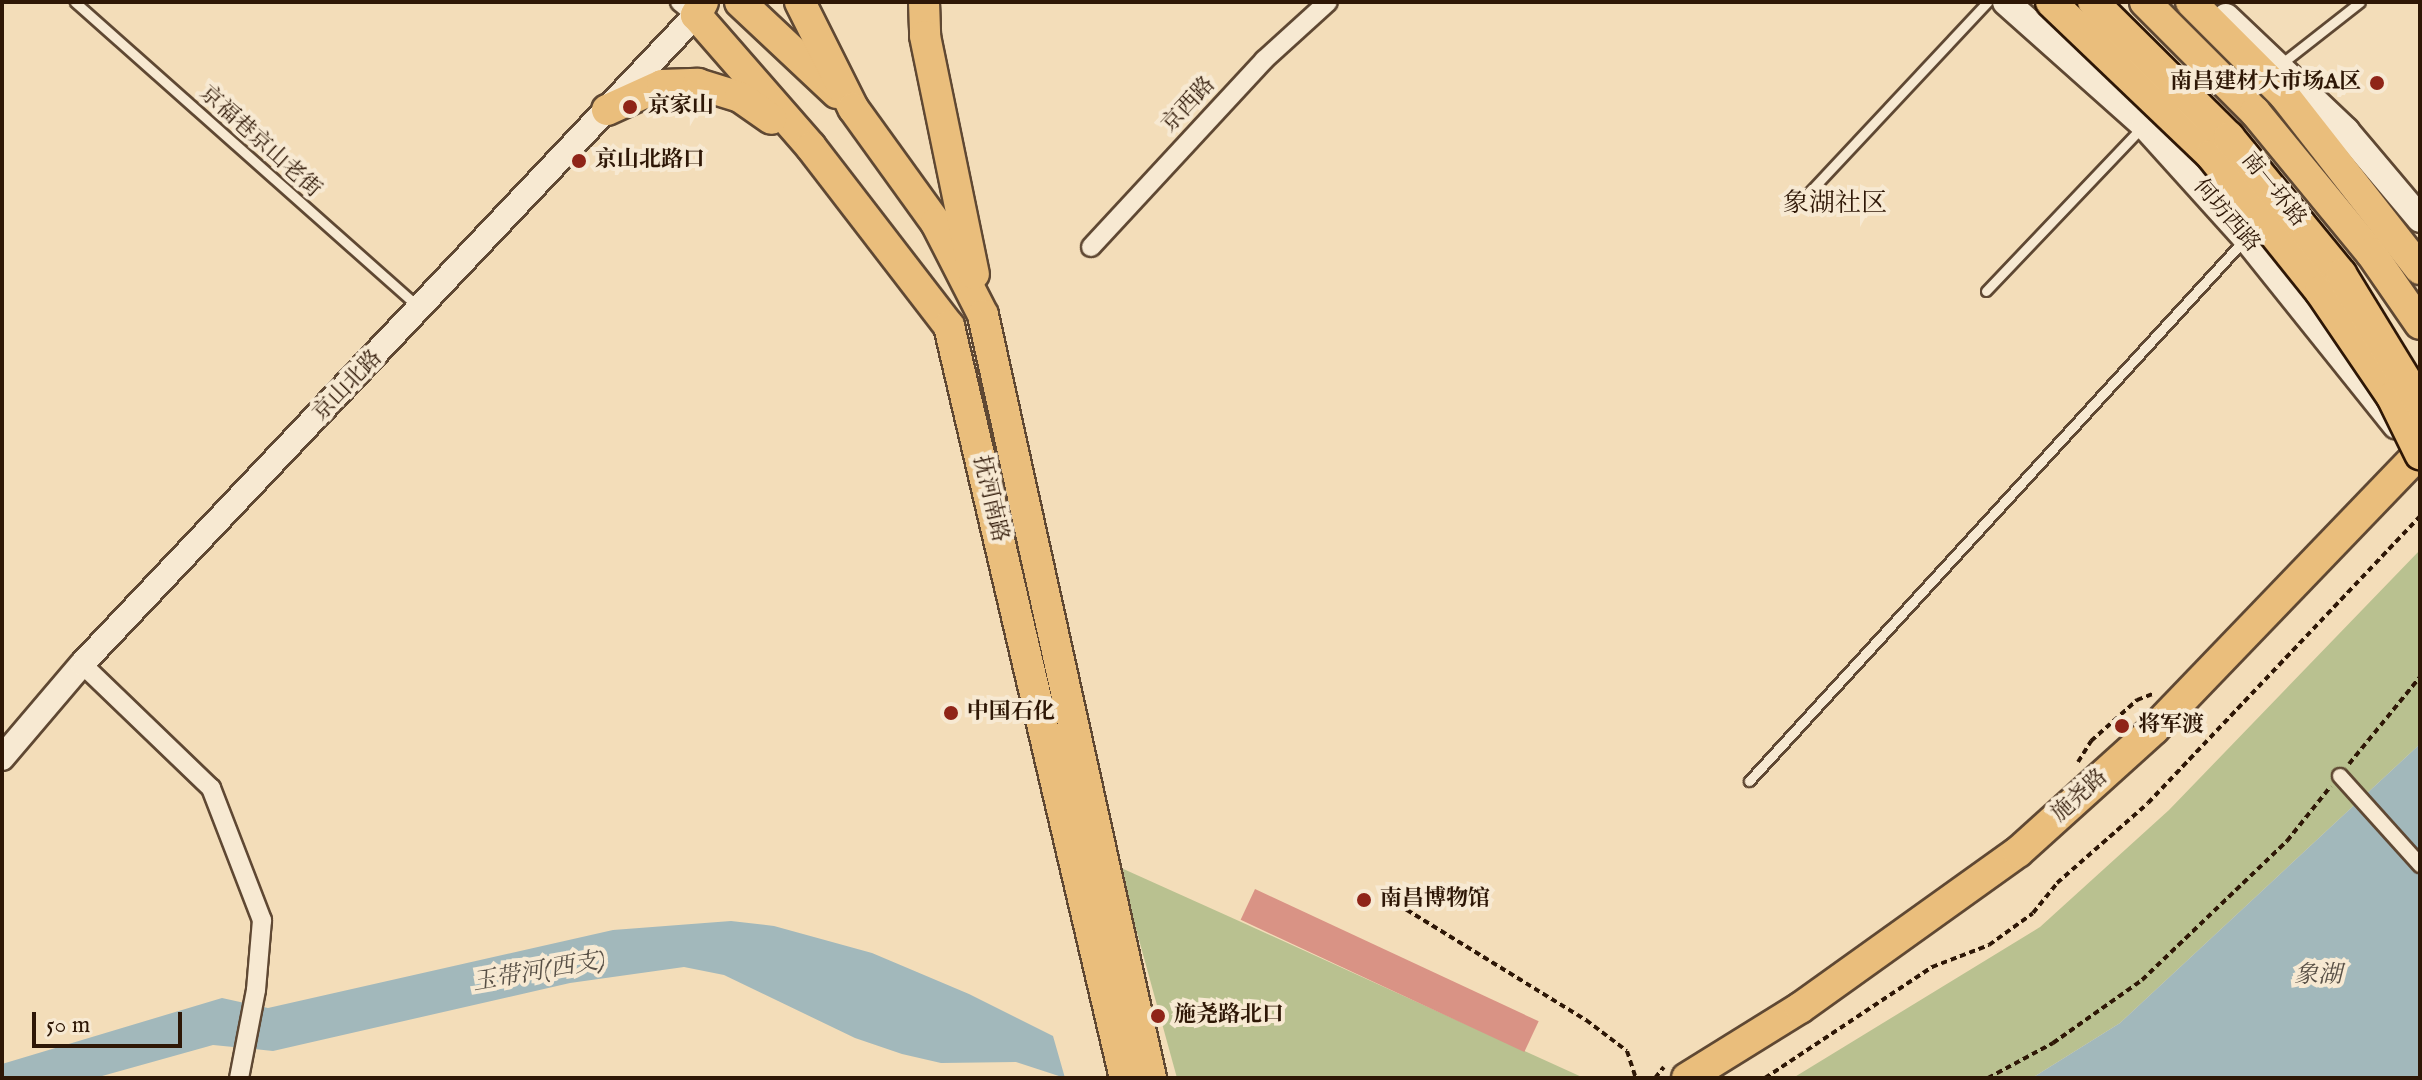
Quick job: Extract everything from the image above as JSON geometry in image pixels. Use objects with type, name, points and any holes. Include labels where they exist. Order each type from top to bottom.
[{"type":"main road","points":[[697,5],[738,2],[853,108]]},
{"type":"main road","name":"抚河南路","points":[[800,2],[853,108],[936,223],[983,315],[1151,1078]]},
{"type":"main road","points":[[924,2],[925,36],[983,315]]},
{"type":"main road","name":"何坊西路","points":[[2006,2],[2144,125],[2246,238],[2420,454]]},
{"type":"main road","points":[[2051,2],[2211,155],[2320,291],[2392,397],[2420,454]]},
{"type":"main road","name":"南一环路","points":[[2093,2],[2229,137],[2341,274],[2420,403]]},
{"type":"main road","name":"南一环路","points":[[2145,2],[2255,112],[2371,253],[2420,324]]},
{"type":"main road","points":[[2191,2],[2284,95],[2420,269]]},
{"type":"main road","points":[[2210,2],[2346,131],[2420,219]]},
{"type":"main road","name":"抚河南路","points":[[697,5],[949,326],[1125,1078]]},
{"type":"main road","points":[[607,110],[662,85],[698,84],[740,97],[811,147]]},
{"type":"main road","name":"施尧路","points":[[1679,1068],[1800,1008],[2018,852],[2154,729],[2420,454]]},
{"type":"main road","name":"施尧路","points":[[1722,1078],[1814,1020],[2033,865],[2161,749],[2420,480]]},
{"type":"street","name":"京西路","points":[[1091,247],[1264,60],[1328,2]]},
{"type":"street","name":"京山北路","points":[[2,758],[82,664],[607,110],[697,5]]},
{"type":"street","points":[[82,664],[211,788],[262,920],[256,990],[246,1057],[239,1078]]},
{"type":"street","points":[[2340,776],[2420,865]]},
{"type":"lane","name":"京福巷京山老街","points":[[75,2],[421,309]]},
{"type":"lane","points":[[1802,200],[1987,2]]},
{"type":"lane","points":[[2278,66],[2357,3]]},
{"type":"lane","points":[[1986,291],[2144,125]]},
{"type":"lane","points":[[1749,781],[2246,238]]},
{"type":"path","points":[[1765,1078],[1932,967],[1989,945],[2033,913],[2057,883],[2148,803],[2420,516]]},
{"type":"path","points":[[1988,1078],[2053,1043],[2142,980],[2287,841],[2420,677]]},
{"type":"path","points":[[2076,766],[2091,741],[2137,700],[2159,692]]},
{"type":"path","points":[[1381,894],[1586,1020],[1627,1051],[1636,1078]]},
{"type":"path","points":[[1655,1078],[1679,1068]]},
{"type":"green space","points":[[2420,550],[2420,744],[2120,1023],[2032,1078],[1793,1078],[2040,927],[2169,810]]},
{"type":"green space","points":[[1119,867],[1239,921],[1584,1078],[1177,1078]]},
{"type":"water","name":"象湖","points":[[2420,744],[2420,1078],[2032,1078],[2120,1023]]},
{"type":"water","name":"玉带河(西支)","points":[[731,921],[774,926],[872,953],[969,994],[1053,1036],[1065,1078],[1016,1062],[941,1063],[902,1054],[855,1038],[724,975],[684,967],[570,983],[273,1051],[213,1045],[95,1078],[2,1078],[2,1064],[222,998],[268,1008],[613,930]]},
{"type":"building","points":[[1255,889],[1539,1021],[1524,1052],[1241,920]]},
{"type":"place","name":"南昌建材大市场A区","points":[[2377,83]]},
{"type":"place","name":"京家山","points":[[630,107]]},
{"type":"place","name":"京山北路口","points":[[579,161]]},
{"type":"place","name":"中国石化","points":[[951,713]]},
{"type":"place","name":"将军渡","points":[[2122,726]]},
{"type":"place","name":"南昌博物馆","points":[[1364,900]]},
{"type":"place","name":"施尧路北口","points":[[1158,1016]]},
{"type":"district","name":"象湖社区","points":[[1835,204]]}]
